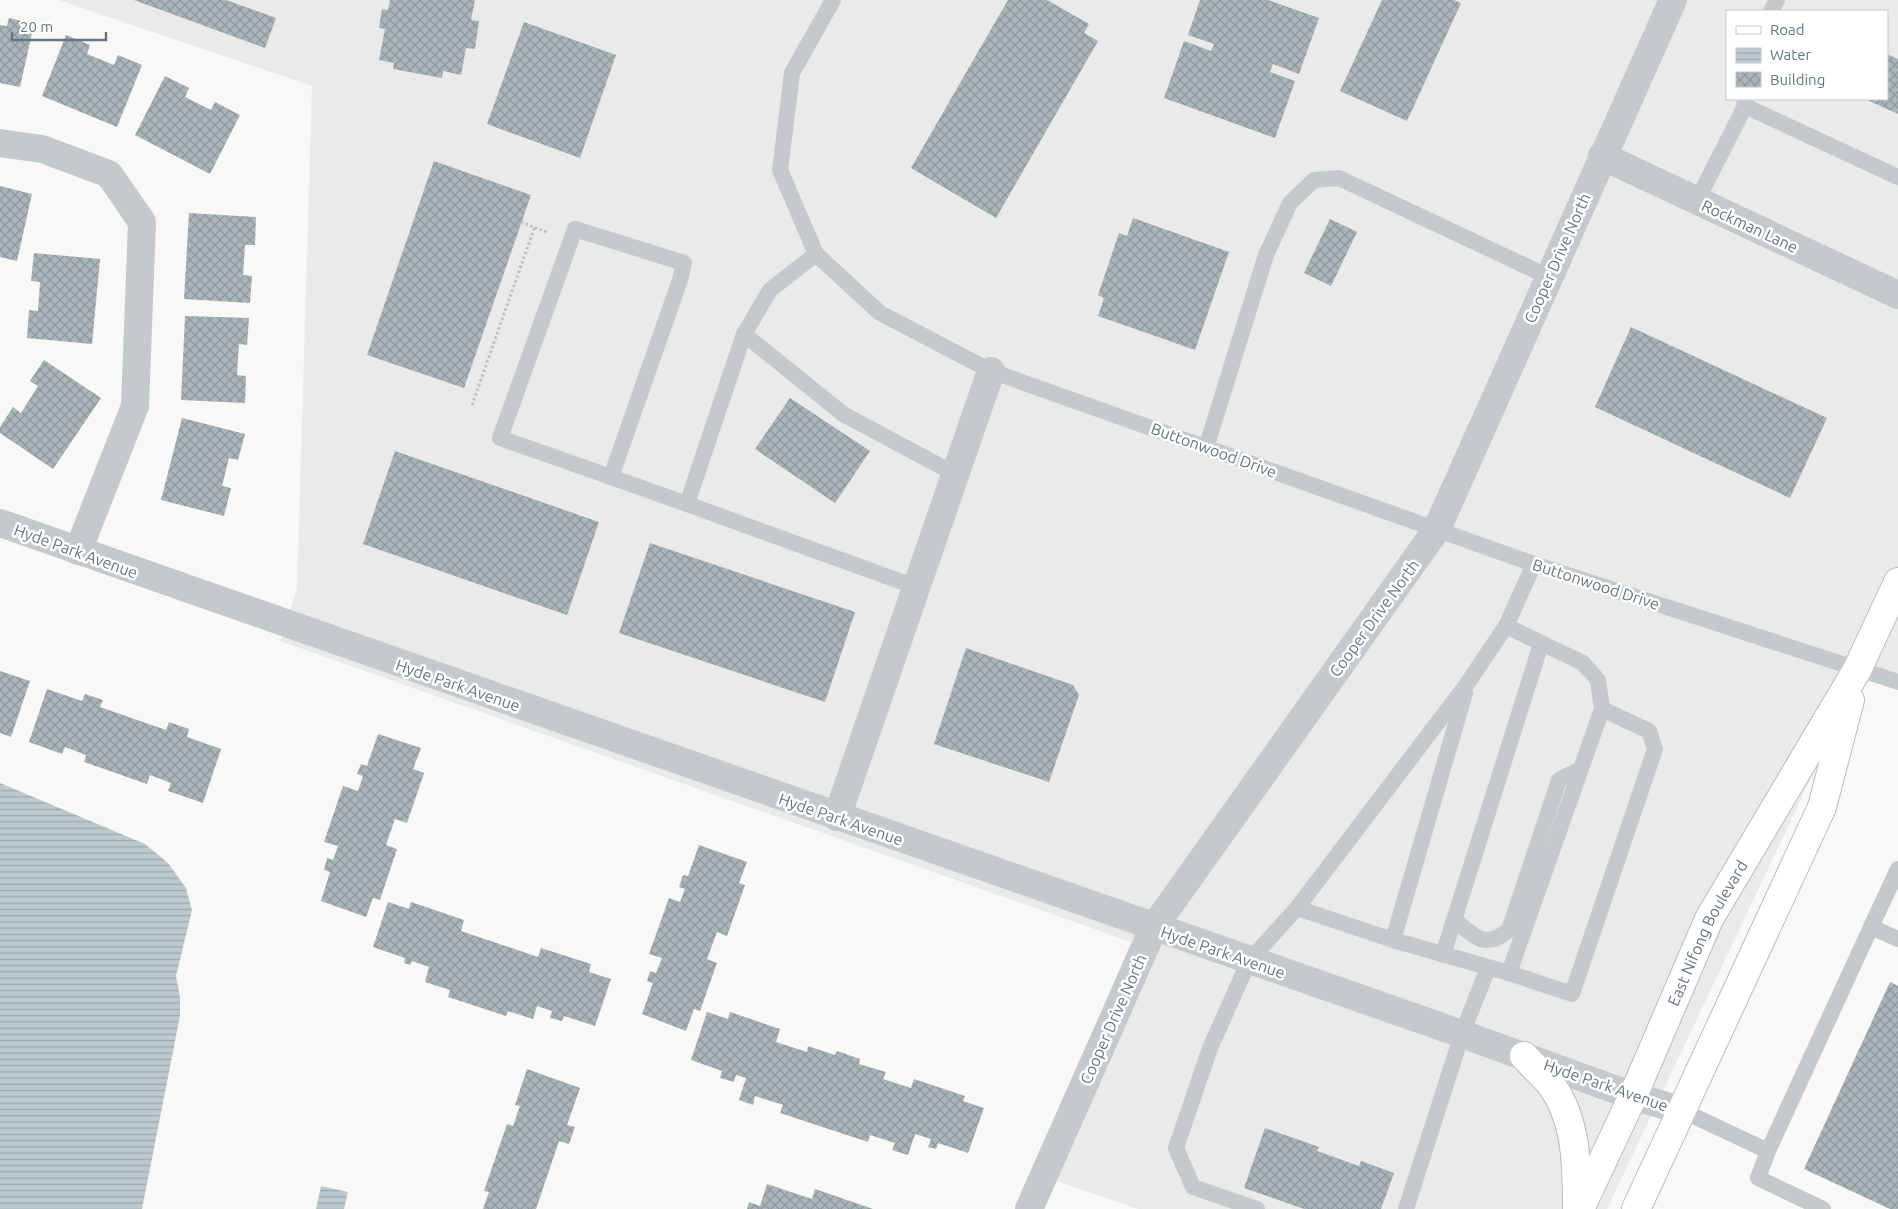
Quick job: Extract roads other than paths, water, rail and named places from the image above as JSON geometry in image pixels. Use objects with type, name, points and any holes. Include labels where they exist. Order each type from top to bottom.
[{"type":"main road","name":"East Nifong Boulevard","points":[[1579,1209],[1632,1096],[1709,919],[1857,670],[1898,582]]},
{"type":"main road","name":"East Nifong Boulevard","points":[[1636,1209],[1683,1111],[1822,807],[1857,670]]},
{"type":"main road","points":[[1524,1056],[1549,1082],[1564,1107],[1572,1128],[1579,1209]]},
{"type":"street","name":"Cooper Drive North","points":[[1029,1209],[1154,927],[1437,529],[1673,0]]},
{"type":"street","points":[[0,143],[42,150],[109,174],[142,222],[135,406],[78,551]]},
{"type":"street","name":"Rockman Lane","points":[[1602,156],[1898,295]]},
{"type":"street","points":[[837,817],[991,371]]},
{"type":"street","name":"Hyde Park Avenue","points":[[0,524],[1462,1034],[1632,1096],[1683,1111]]},
{"type":"lane","name":"Buttonwood Drive","points":[[833,0],[792,72],[780,170],[816,254],[880,313],[991,371],[1534,564],[1898,682]]},
{"type":"lane","points":[[1697,201],[1744,102],[1898,177]]},
{"type":"lane","points":[[1206,448],[1266,255],[1290,203],[1314,180],[1339,178],[1549,277]]},
{"type":"lane","points":[[611,477],[680,280],[684,263],[574,229],[500,438],[916,587]]},
{"type":"lane","points":[[687,504],[744,334],[770,290],[816,254]]},
{"type":"lane","points":[[744,334],[843,414],[955,474]]},
{"type":"lane","points":[[1256,1209],[1193,1187],[1176,1148],[1210,1048],[1249,960],[1297,908],[1467,684],[1506,626],[1534,564]]},
{"type":"lane","points":[[1506,626],[1583,663],[1598,680],[1602,709],[1509,973]]},
{"type":"lane","points":[[1444,955],[1541,644]]},
{"type":"lane","points":[[1393,940],[1467,684]]},
{"type":"lane","points":[[1297,908],[1393,940],[1509,973],[1572,994],[1655,749],[1649,730],[1602,709]]},
{"type":"lane","points":[[1455,920],[1480,940],[1499,939],[1509,930],[1559,780],[1581,769]]},
{"type":"lane","points":[[1823,1209],[1758,1178],[1768,1151],[1898,870]]},
{"type":"lane","points":[[1871,927],[1898,940]]},
{"type":"lane","points":[[1406,1209],[1462,1034],[1488,968]]},
{"type":"lane","points":[[1683,1111],[1768,1151]]},
{"type":"water","points":[[0,783],[145,844],[168,863],[186,888],[192,910],[176,976],[180,997],[180,1016],[142,1209],[0,1209]]},
{"type":"water","points":[[321,1186],[348,1192],[344,1209],[316,1209]]}]
